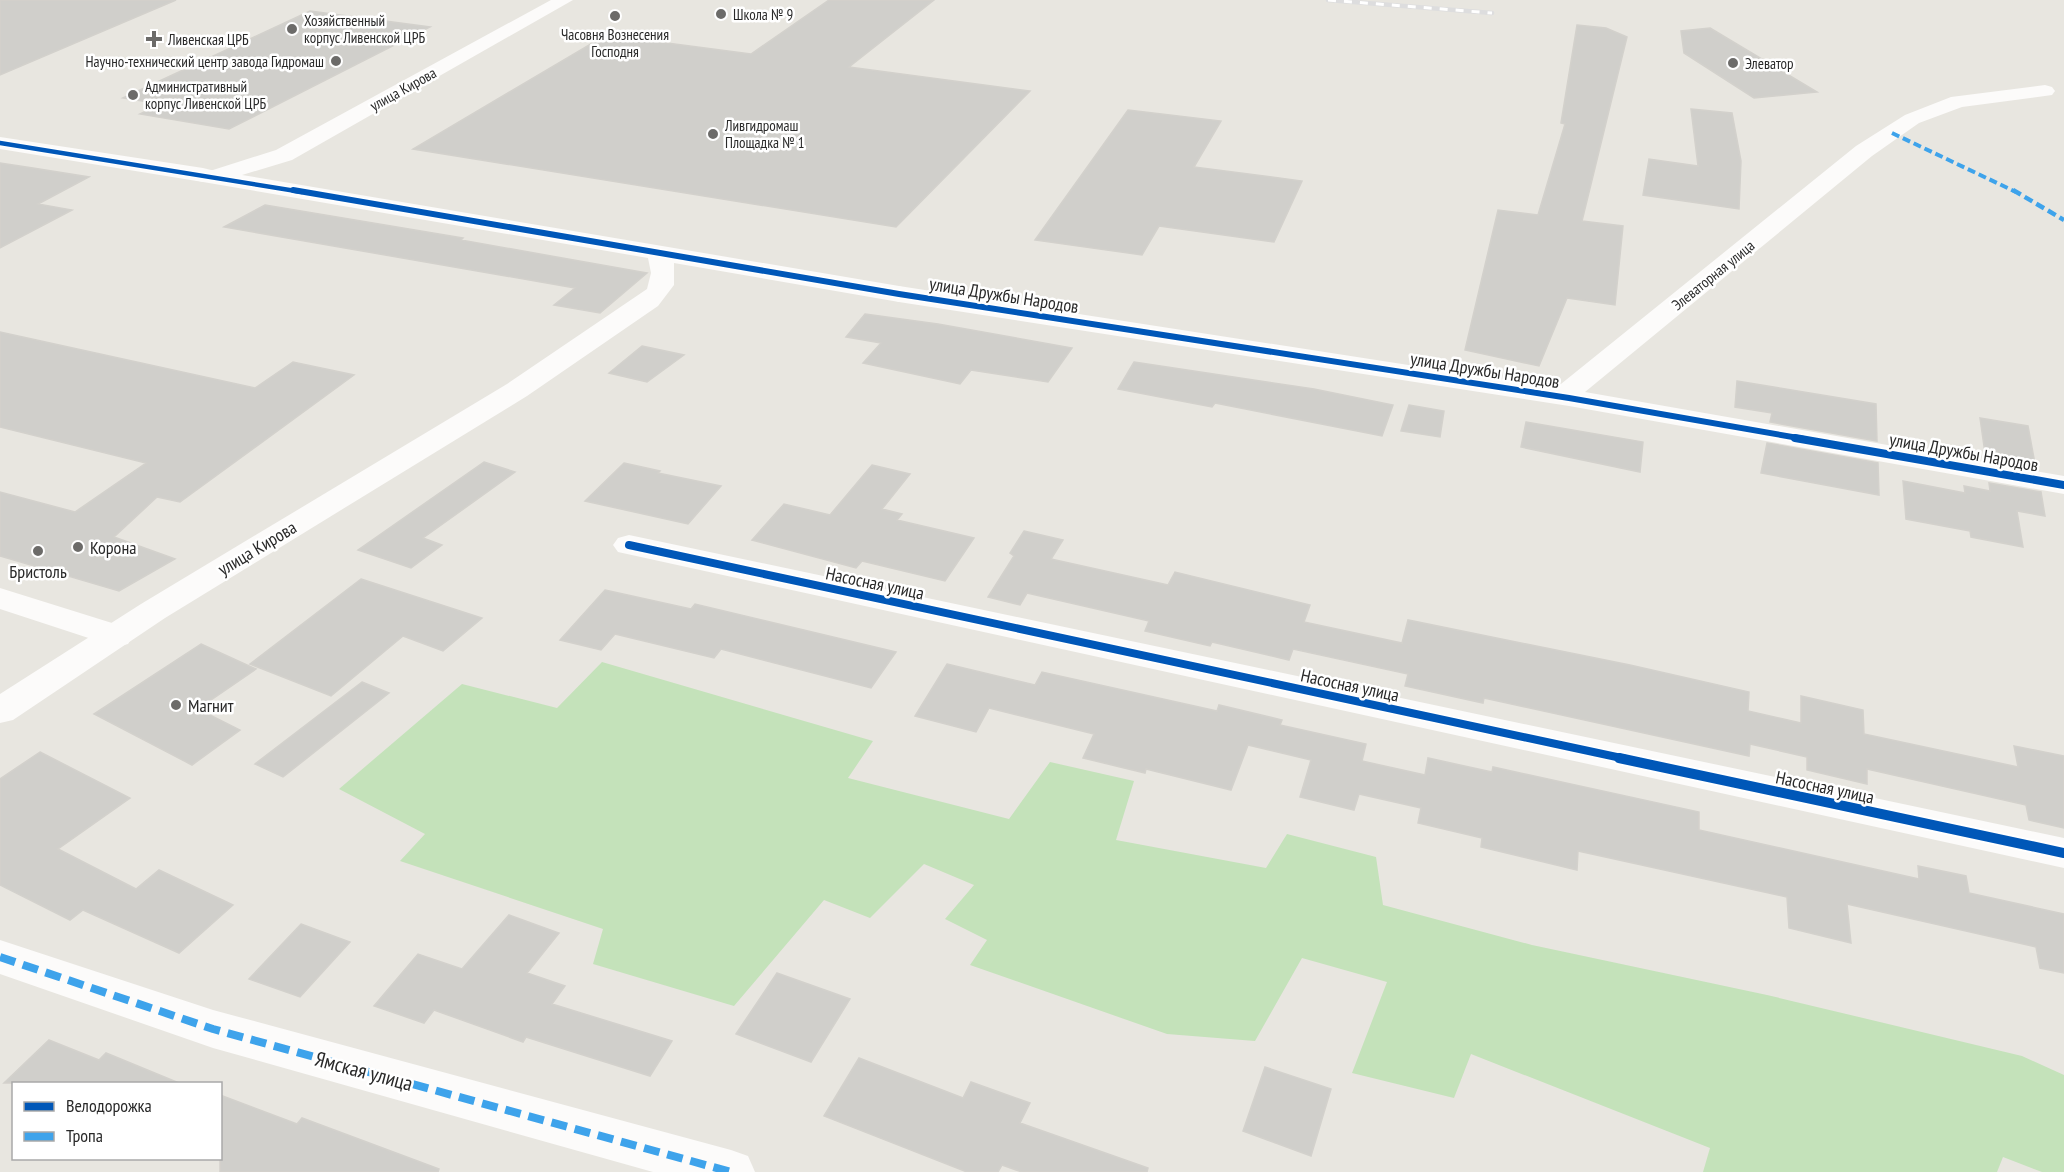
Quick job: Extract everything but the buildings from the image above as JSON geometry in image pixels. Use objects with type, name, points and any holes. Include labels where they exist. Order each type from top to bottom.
[{"type":"street","name":"улица Кирова","points":[[203,175],[248,168],[284,155],[564,0]]},
{"type":"street","name":"Элеваторная улица","points":[[1562,397],[1864,151],[1912,119],[1958,101],[2045,91]]},
{"type":"street","points":[[0,143],[203,175],[748,268]]},
{"type":"street","points":[[280,188],[271,180],[269,173],[284,155]]},
{"type":"street","points":[[649,301],[659,292],[664,278],[658,254]]},
{"type":"street","name":"улица Кирова","points":[[0,711],[116,636],[517,390],[677,284],[704,272],[748,268]]},
{"type":"street","name":"улица Дружбы Народов","points":[[748,268],[899,294],[1562,397],[2064,484]]},
{"type":"street","name":"Насосная улица","points":[[630,545],[2064,854]]},
{"type":"street","points":[[0,598],[116,636]]},
{"type":"street","name":"Ямская улица","points":[[0,957],[213,1029],[731,1172]]},
{"type":"green space","points":[[602,662],[873,741],[848,778],[1009,819],[1050,762],[1134,781],[1116,840],[1266,868],[1287,834],[1376,857],[1383,905],[1532,945],[1767,995],[2022,1056],[2064,1075],[2064,1172],[2042,1172],[2003,1157],[1997,1172],[1703,1172],[1710,1148],[1471,1054],[1454,1098],[1352,1073],[1387,982],[1302,958],[1255,1041],[1167,1034],[970,965],[987,940],[945,919],[974,885],[924,864],[870,918],[824,900],[734,1006],[593,964],[603,929],[400,861],[425,834],[339,789],[462,684],[557,708]]},
{"type":"railway","points":[[1328,0],[1492,13]]},
{"type":"marked path","points":[[1892,133],[2011,189],[2064,220]]},
{"type":"marked path","points":[[0,957],[213,1029],[731,1172]]},
{"type":"cycle path","points":[[0,143],[203,175],[899,294],[1569,398],[2064,485]]},
{"type":"cycle path","points":[[629,545],[2064,853]]},
{"type":"place","name":"Школа № 9","points":[[721,14]]},
{"type":"place","name":"Часовня Вознесения Господня","points":[[615,16]]},
{"type":"place","name":"Хозяйственный корпус Ливенской ЦРБ","points":[[292,29]]},
{"type":"place","name":"Ливенская ЦРБ","points":[[154,39]]},
{"type":"place","name":"Научно-технический центр завода Гидромаш","points":[[336,61]]},
{"type":"place","name":"Элеватор","points":[[1733,63]]},
{"type":"place","name":"Административный корпус Ливенской ЦРБ","points":[[133,95]]},
{"type":"place","name":"Ливгидромаш Площадка № 1","points":[[713,134]]},
{"type":"place","name":"Корона","points":[[78,547]]},
{"type":"place","name":"Бристоль","points":[[38,551]]},
{"type":"place","name":"Магнит","points":[[176,705]]}]
